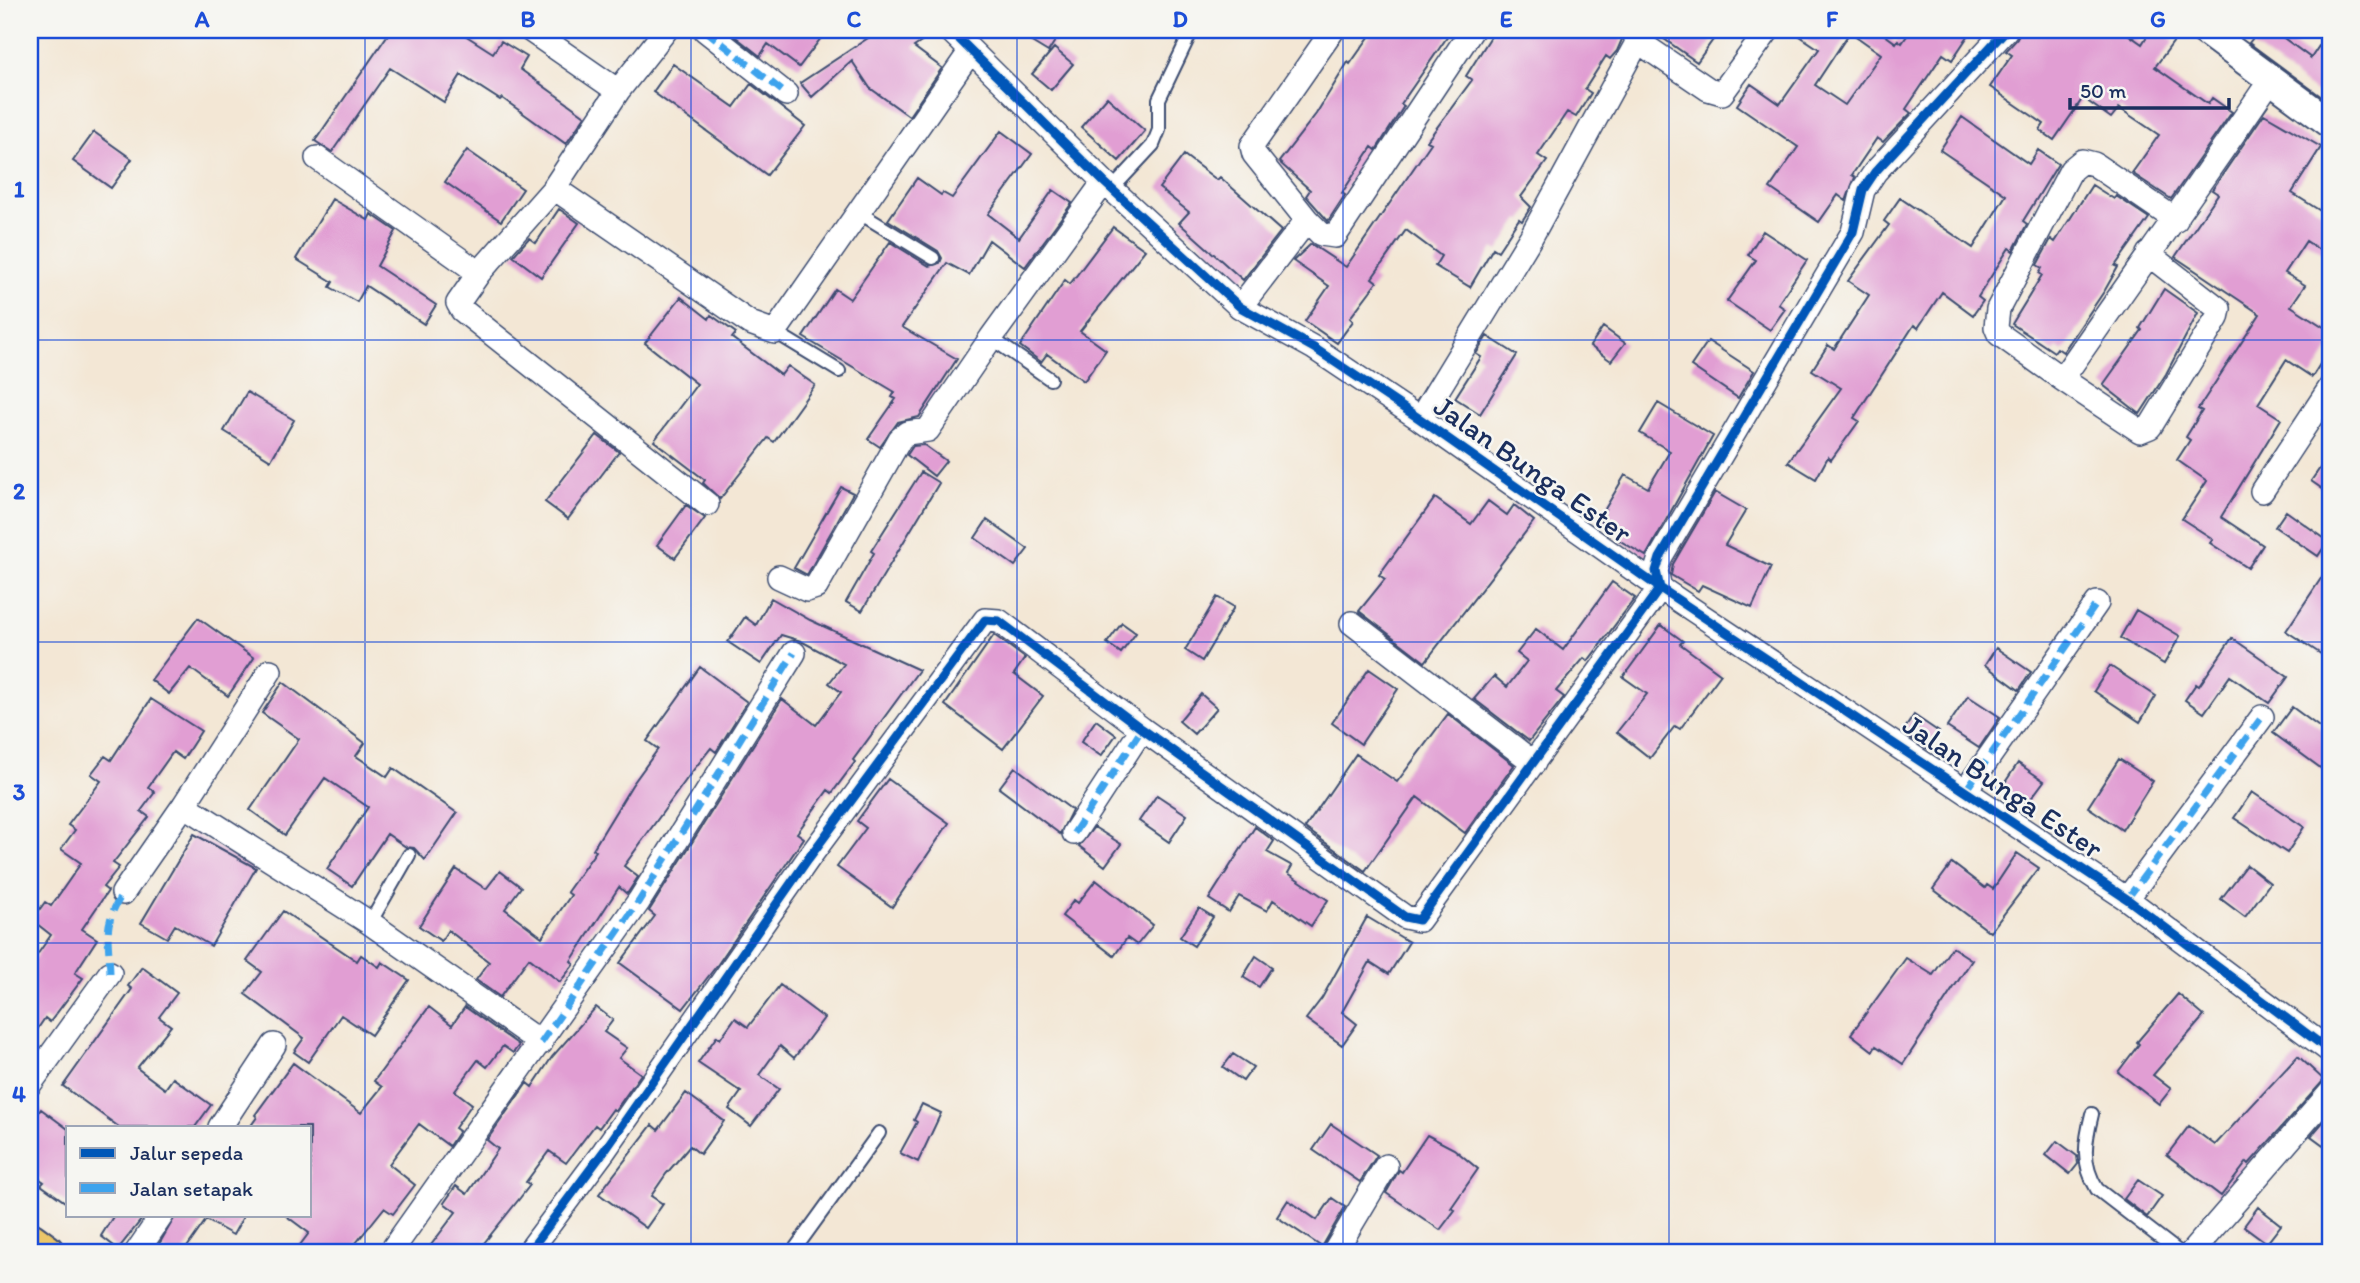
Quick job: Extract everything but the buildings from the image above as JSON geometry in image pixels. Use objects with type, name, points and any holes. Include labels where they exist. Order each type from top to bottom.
[{"type":"highway","points":[[30,1242],[45,1253]]},
{"type":"street","points":[[530,30],[618,90]]},
{"type":"street","points":[[666,30],[618,90],[554,188],[459,298],[462,310],[707,504]]},
{"type":"street","points":[[705,30],[786,94]]},
{"type":"street","name":"Jalan Bunga Ester","points":[[950,30],[1108,185],[1240,307],[1314,348],[1420,419],[1660,589],[2127,899],[2330,1051]]},
{"type":"street","points":[[1333,30],[1252,146],[1254,154],[1307,220],[1321,234],[1335,236],[1472,30]]},
{"type":"street","points":[[1420,419],[1531,237],[1640,35],[1707,89],[1721,93],[1768,30]]},
{"type":"street","points":[[528,1253],[604,1151],[816,848],[982,622],[989,619],[999,621],[1142,729],[1413,921],[1422,916],[1660,589],[1656,571],[1661,558],[1853,232],[1863,190],[1875,172],[2006,30]]},
{"type":"street","points":[[2204,30],[2330,123]]},
{"type":"street","points":[[554,188],[750,323],[775,332],[970,52]]},
{"type":"street","points":[[2062,379],[2148,254],[2176,220],[2271,79]]},
{"type":"street","points":[[317,158],[479,273]]},
{"type":"street","points":[[2148,254],[2219,309],[2217,318],[2150,427],[2136,430],[1999,334],[1996,327],[1998,309],[2071,170],[2082,161],[2094,164],[2176,220]]},
{"type":"street","points":[[779,577],[807,590],[816,587],[900,439],[907,433],[928,430],[991,338],[1108,185]]},
{"type":"street","points":[[1240,307],[1307,220]]},
{"type":"street","points":[[2262,491],[2330,388]]},
{"type":"street","points":[[1966,790],[2097,603]]},
{"type":"street","points":[[1352,623],[1534,763]]},
{"type":"street","points":[[390,1253],[639,901],[794,653]]},
{"type":"street","points":[[123,894],[270,671]]},
{"type":"street","points":[[2127,899],[2262,717]]},
{"type":"street","points":[[1074,833],[1142,729]]},
{"type":"street","points":[[184,805],[370,923],[541,1043]]},
{"type":"street","points":[[30,1084],[110,973]]},
{"type":"street","points":[[221,1126],[274,1045]]},
{"type":"street","points":[[2191,1253],[2330,1093]]},
{"type":"street","points":[[1334,1253],[1386,1166]]},
{"type":"street","points":[[136,1253],[161,1216]]},
{"type":"lane","points":[[1108,185],[1153,145],[1158,130],[1159,99],[1192,30]]},
{"type":"lane","points":[[858,212],[933,258]]},
{"type":"lane","points":[[775,332],[839,371]]},
{"type":"lane","points":[[991,338],[1050,379]]},
{"type":"lane","points":[[370,923],[409,855]]},
{"type":"lane","points":[[2092,1114],[2084,1148],[2088,1174],[2097,1189],[2180,1253]]},
{"type":"lane","points":[[792,1253],[878,1133]]},
{"type":"marked path","points":[[705,30],[786,94]]},
{"type":"marked path","points":[[1966,790],[2097,603]]},
{"type":"marked path","points":[[541,1043],[639,901],[794,653]]},
{"type":"marked path","points":[[2127,899],[2262,717]]},
{"type":"marked path","points":[[1074,833],[1142,729]]},
{"type":"marked path","points":[[110,973],[109,923],[123,893]]},
{"type":"cycle path","points":[[950,30],[1104,182],[1240,307],[1314,348],[1660,588],[2127,899],[2330,1051]]},
{"type":"cycle path","points":[[528,1253],[604,1151],[808,859],[985,620],[999,621],[1142,729],[1405,917],[1419,920],[1660,588],[1656,571],[1660,558],[1853,232],[1863,190],[1875,172],[2006,30]]}]
